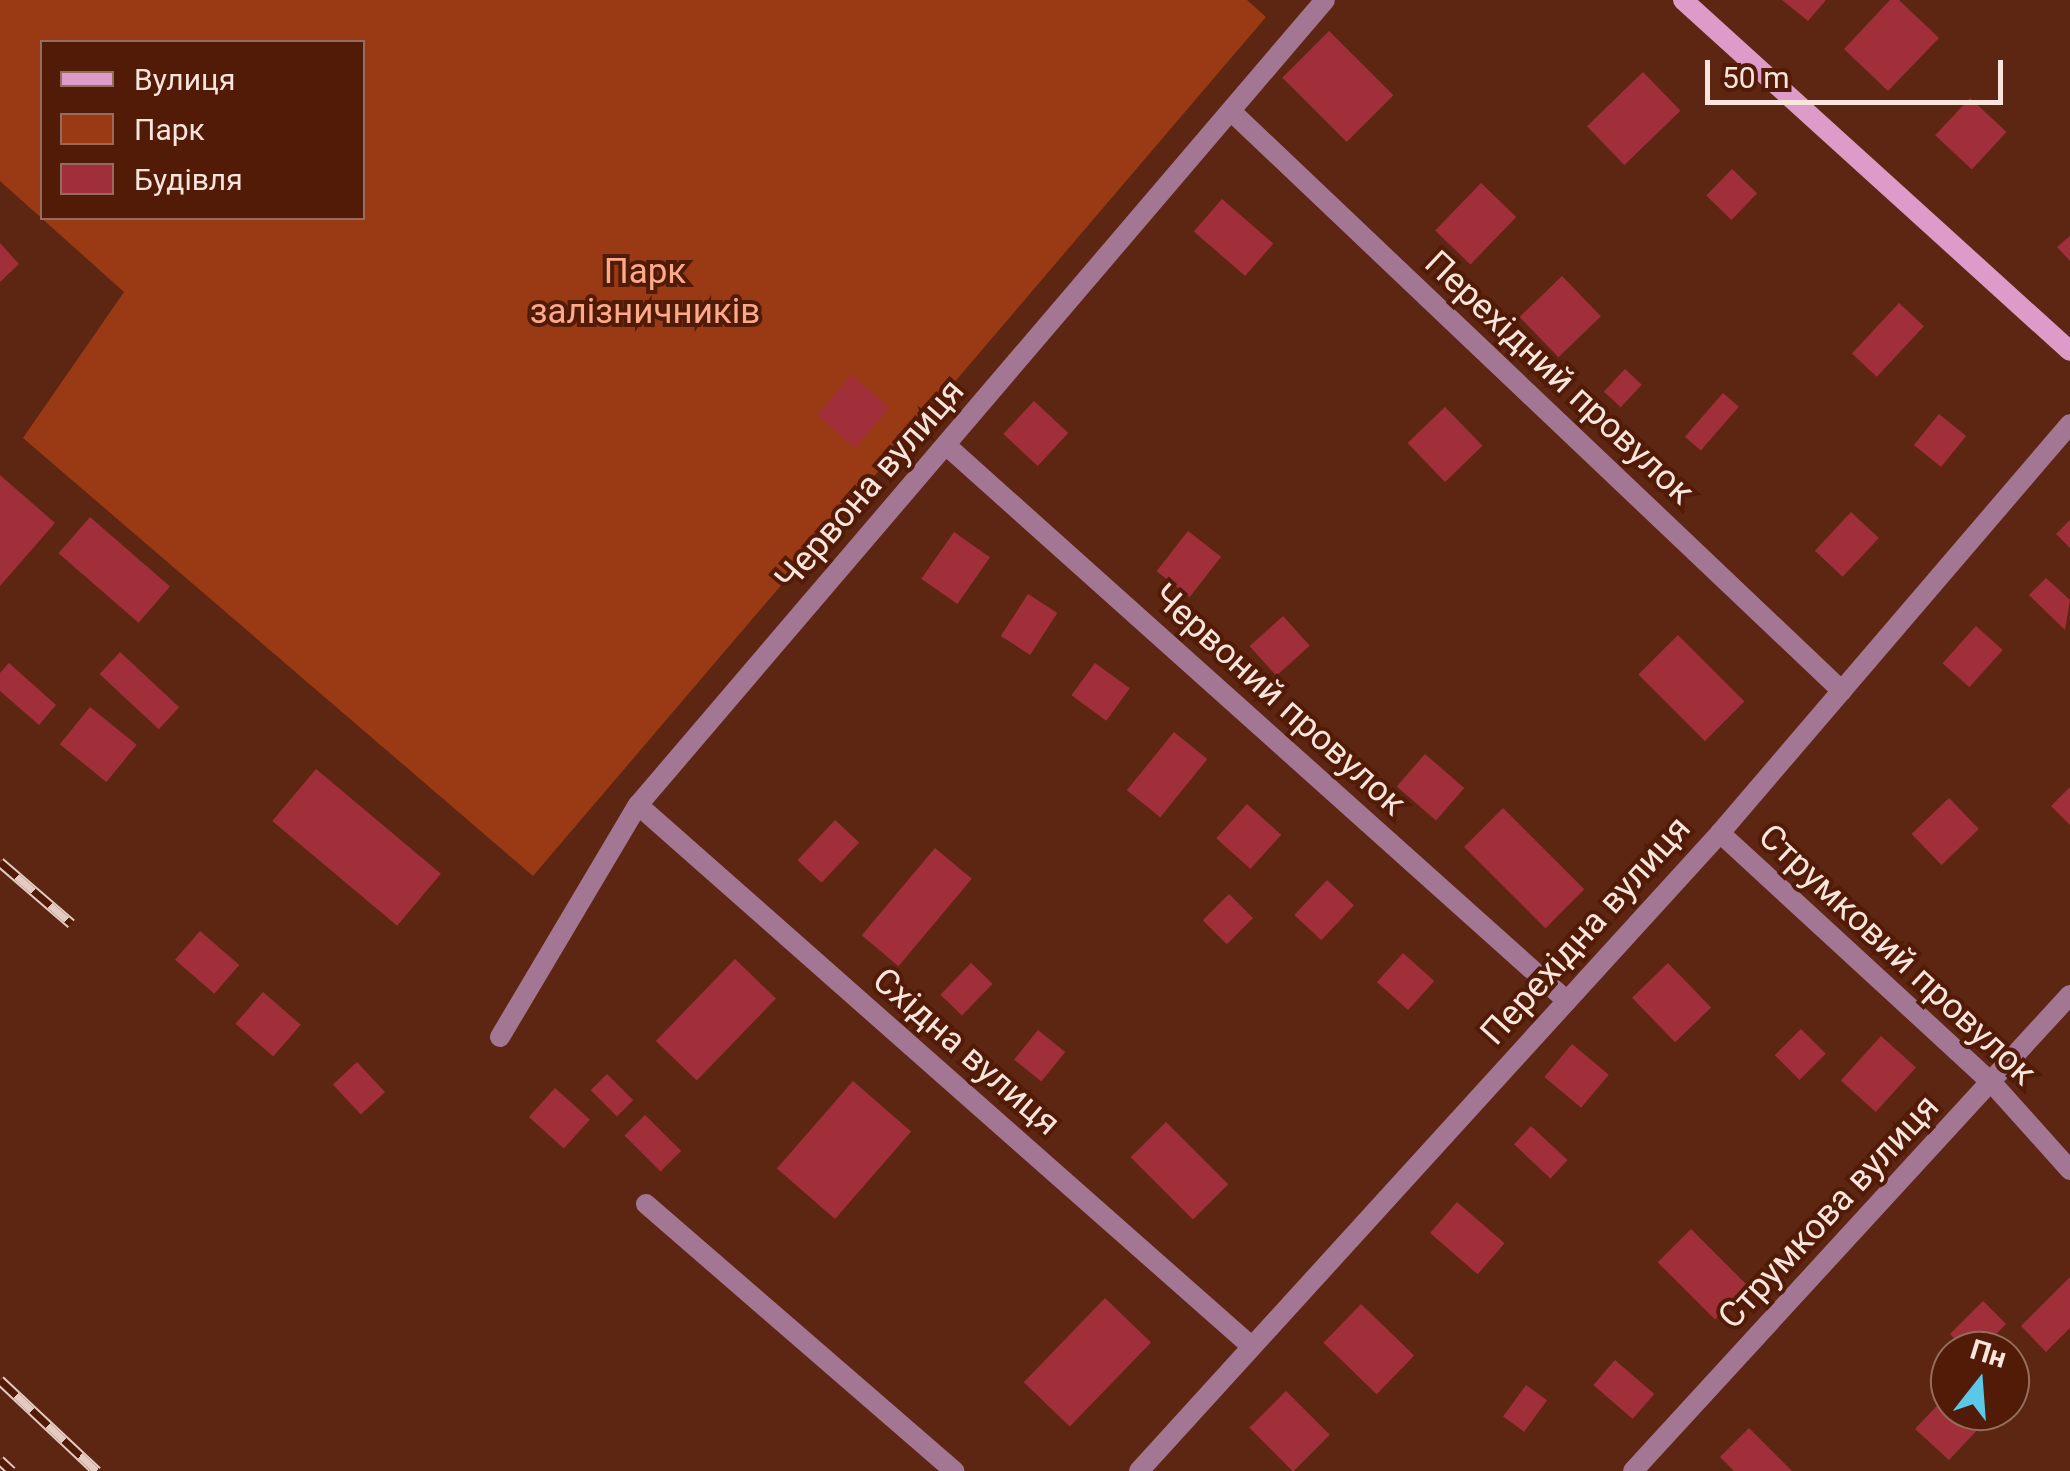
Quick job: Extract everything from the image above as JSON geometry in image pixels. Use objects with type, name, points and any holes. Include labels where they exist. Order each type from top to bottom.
[{"type":"main road","points":[[1684,0],[2070,350]]},
{"type":"street","name":"Червона вулиця","points":[[500,1038],[638,806],[1326,0]]},
{"type":"street","name":"Перехідний провулок","points":[[1232,112],[1842,691]]},
{"type":"street","name":"Перехідна вулиця","points":[[1139,1471],[1720,833],[2070,424]]},
{"type":"street","name":"Червоний провулок","points":[[946,446],[1567,1001]]},
{"type":"street","name":"Східна вулиця","points":[[638,806],[1251,1346]]},
{"type":"street","name":"Струмковий провулок","points":[[1720,833],[1992,1083],[2070,1170]]},
{"type":"street","name":"Струмкова вулиця","points":[[1633,1471],[2070,996]]},
{"type":"street","points":[[646,1204],[954,1471]]},
{"type":"green space","name":"Парк залізничників","points":[[0,0],[1247,0],[1266,17],[533,876],[23,438],[124,292],[44,220],[365,220],[365,40],[40,40],[40,217],[0,181]]},
{"type":"building","points":[[1782,0],[1826,0],[1808,21]]},
{"type":"building","points":[[1890,0],[1899,0],[1939,38],[1888,91],[1844,49]]},
{"type":"building","points":[[1329,31],[1393,95],[1347,142],[1282,78]]},
{"type":"building","points":[[1643,72],[1681,111],[1624,165],[1587,126]]},
{"type":"building","points":[[1970,98],[2007,132],[1972,169],[1935,135]]},
{"type":"building","points":[[1732,169],[1757,193],[1731,220],[1706,196]]},
{"type":"building","points":[[1481,183],[1516,217],[1470,265],[1435,230]]},
{"type":"building","points":[[1222,199],[1273,244],[1245,276],[1194,231]]},
{"type":"building","points":[[2070,236],[2070,261],[2057,247]]},
{"type":"building","points":[[0,243],[19,264],[0,282]]},
{"type":"building","points":[[1562,276],[1601,316],[1558,357],[1520,317]]},
{"type":"building","points":[[1899,303],[1924,326],[1877,377],[1852,353]]},
{"type":"building","points":[[1625,369],[1642,385],[1621,407],[1604,392]]},
{"type":"building","points":[[851,375],[889,407],[855,448],[817,416]]},
{"type":"building","points":[[1723,393],[1739,407],[1701,451],[1685,437]]},
{"type":"building","points":[[1034,401],[1068,433],[1038,466],[1003,434]]},
{"type":"building","points":[[1445,407],[1483,446],[1445,482],[1408,443]]},
{"type":"building","points":[[1939,414],[1966,436],[1941,467],[1914,445]]},
{"type":"building","points":[[0,475],[55,523],[0,586]]},
{"type":"building","points":[[1851,512],[1879,538],[1843,577],[1815,551]]},
{"type":"building","points":[[90,517],[170,587],[139,623],[59,553]]},
{"type":"building","points":[[2070,520],[2070,548],[2056,534]]},
{"type":"building","points":[[1188,531],[1221,557],[1190,597],[1157,571]]},
{"type":"building","points":[[954,532],[990,557],[957,604],[921,579]]},
{"type":"building","points":[[2046,578],[2070,600],[2065,630],[2029,595]]},
{"type":"building","points":[[1028,594],[1057,613],[1030,655],[1001,636]]},
{"type":"building","points":[[1283,616],[1310,646],[1276,676],[1250,646]]},
{"type":"building","points":[[1976,626],[2003,650],[1969,687],[1943,663]]},
{"type":"building","points":[[1678,635],[1744,701],[1705,741],[1638,675]]},
{"type":"building","points":[[120,652],[179,707],[159,729],[100,674]]},
{"type":"building","points":[[9,663],[56,705],[39,725],[0,691],[0,673]]},
{"type":"building","points":[[1095,663],[1130,688],[1106,721],[1071,695]]},
{"type":"building","points":[[90,707],[137,745],[106,782],[60,744]]},
{"type":"building","points":[[1174,732],[1207,759],[1160,817],[1127,790]]},
{"type":"building","points":[[1425,754],[1464,788],[1436,821],[1397,786]]},
{"type":"building","points":[[316,769],[441,874],[397,926],[272,821]]},
{"type":"building","points":[[2070,787],[2070,825],[2051,806]]},
{"type":"building","points":[[1949,798],[1979,829],[1941,865],[1912,834]]},
{"type":"building","points":[[1247,804],[1281,835],[1250,869],[1216,838]]},
{"type":"building","points":[[1503,808],[1584,889],[1545,928],[1464,847]]},
{"type":"building","points":[[835,820],[859,843],[822,883],[797,860]]},
{"type":"building","points":[[935,848],[972,879],[898,966],[862,935]]},
{"type":"building","points":[[1327,880],[1354,905],[1321,940],[1294,915]]},
{"type":"building","points":[[1229,894],[1253,918],[1227,944],[1203,920]]},
{"type":"building","points":[[200,931],[239,965],[214,994],[175,960]]},
{"type":"building","points":[[1403,953],[1434,981],[1408,1010],[1377,982]]},
{"type":"building","points":[[735,959],[776,999],[697,1081],[656,1041]]},
{"type":"building","points":[[971,963],[993,984],[962,1015],[940,995]]},
{"type":"building","points":[[1668,963],[1711,1008],[1675,1042],[1632,998]]},
{"type":"building","points":[[263,992],[301,1025],[273,1057],[235,1024]]},
{"type":"building","points":[[1801,1029],[1826,1054],[1800,1080],[1775,1055]]},
{"type":"building","points":[[1038,1030],[1065,1052],[1041,1082],[1014,1060]]},
{"type":"building","points":[[1881,1036],[1916,1067],[1876,1112],[1841,1081]]},
{"type":"building","points":[[1572,1044],[1609,1075],[1581,1108],[1544,1077]]},
{"type":"building","points":[[357,1062],[385,1092],[361,1114],[333,1085]]},
{"type":"building","points":[[607,1074],[633,1100],[617,1116],[591,1090]]},
{"type":"building","points":[[853,1081],[911,1132],[835,1219],[777,1169]]},
{"type":"building","points":[[555,1088],[590,1119],[564,1148],[529,1117]]},
{"type":"building","points":[[645,1115],[681,1151],[661,1172],[624,1136]]},
{"type":"building","points":[[1166,1122],[1228,1184],[1193,1220],[1131,1157]]},
{"type":"building","points":[[1531,1126],[1568,1160],[1551,1178],[1514,1144]]},
{"type":"building","points":[[1457,1202],[1505,1243],[1478,1274],[1430,1233]]},
{"type":"building","points":[[1691,1229],[1748,1286],[1715,1320],[1658,1262]]},
{"type":"building","points":[[2070,1277],[2070,1328],[2046,1352],[2030,1331],[2021,1326]]},
{"type":"building","points":[[1105,1298],[1151,1342],[1070,1427],[1024,1382]]},
{"type":"building","points":[[1983,1301],[2006,1324],[1999,1331],[1953,1331]]},
{"type":"building","points":[[1361,1304],[1414,1355],[1377,1394],[1323,1343]]},
{"type":"building","points":[[1615,1360],[1654,1394],[1633,1419],[1593,1385]]},
{"type":"building","points":[[1526,1385],[1547,1400],[1524,1432],[1503,1417]]},
{"type":"building","points":[[1286,1391],[1330,1435],[1292,1471],[1249,1428]]},
{"type":"building","points":[[1930,1413],[1930,1431],[1976,1431],[1949,1460],[1915,1429]]},
{"type":"building","points":[[1749,1428],[1792,1471],[1734,1471],[1720,1457]]},
{"type":"railway","points":[[0,862],[71,923]]},
{"type":"railway","points":[[0,1380],[97,1471]]},
{"type":"railway","points":[[0,1460],[12,1471]]}]
